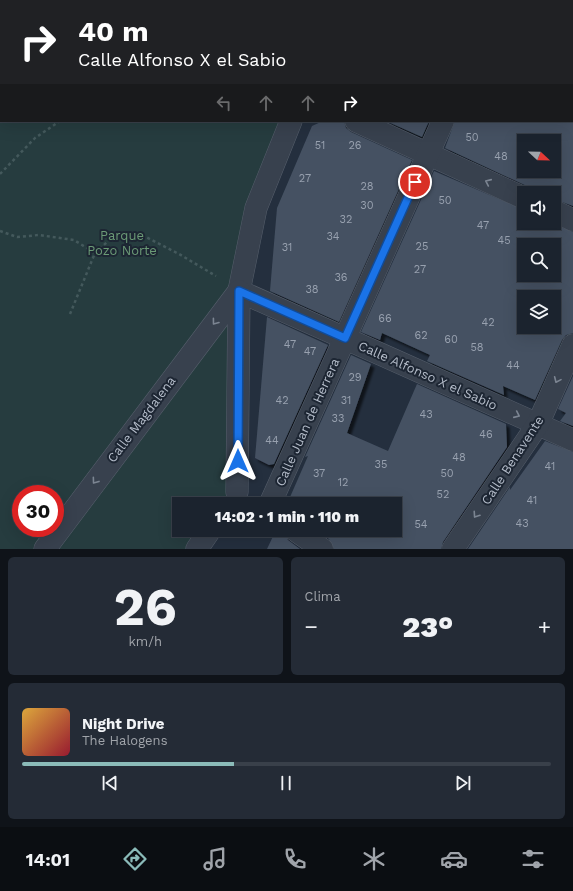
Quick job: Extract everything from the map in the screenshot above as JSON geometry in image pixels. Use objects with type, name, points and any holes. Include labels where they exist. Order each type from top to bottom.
[{"type":"street","name":"Calle Magdalena","points":[[233,497],[239,291],[256,208],[291,122]]},
{"type":"street","points":[[358,122],[517,195]]},
{"type":"street","name":"Calle Juan de Herrera","points":[[273,497],[443,122]]},
{"type":"street","points":[[561,214],[573,220]]},
{"type":"street","name":"Calle Magdalena","points":[[45,549],[239,291]]},
{"type":"street","name":"Calle Alfonso X el Sabio","points":[[239,291],[573,440]]},
{"type":"street","name":"Calle Benavente","points":[[453,549],[538,424],[573,345]]},
{"type":"street","points":[[197,549],[205,537]]},
{"type":"street","points":[[305,537],[322,549]]},
{"type":"path","points":[[0,174],[35,138],[59,122]]},
{"type":"path","points":[[0,231],[17,237],[39,235],[74,240],[94,253]]},
{"type":"path","points":[[70,314],[94,253],[114,235],[140,234],[180,254],[239,291]]},
{"type":"green space","name":"Parque Pozo Norte","points":[[0,122],[291,122],[256,208],[237,492],[234,497],[172,497],[172,537],[205,537],[197,549],[0,549]]},
{"type":"building","points":[[321,122],[344,122],[346,128],[351,132],[412,160],[339,322],[270,291],[277,208],[312,126]]},
{"type":"building","points":[[388,122],[429,122],[422,137]]},
{"type":"building","points":[[455,122],[573,122],[573,206],[561,202],[561,186],[527,186],[445,148]]},
{"type":"building","points":[[434,171],[517,207],[517,230],[561,230],[561,227],[573,232],[573,333],[566,335],[562,340],[535,400],[503,386],[504,395],[427,361],[430,355],[382,333],[380,340],[361,332]]},
{"type":"building","points":[[267,317],[328,345],[274,464],[269,465],[255,458]]},
{"type":"building","points":[[351,355],[371,364],[347,433],[388,451],[417,384],[506,424],[507,447],[443,542],[441,549],[334,549],[326,537],[402,537],[402,497],[290,497],[308,456],[305,457]]},
{"type":"building","points":[[573,376],[573,426],[560,421],[566,413],[558,409]]},
{"type":"building","points":[[545,441],[573,452],[573,549],[468,549],[510,487],[510,490]]},
{"type":"building","points":[[273,537],[286,537],[288,540],[300,549],[267,549]]},
{"type":"route","points":[[238,461],[239,291],[345,338],[415,182]]}]
